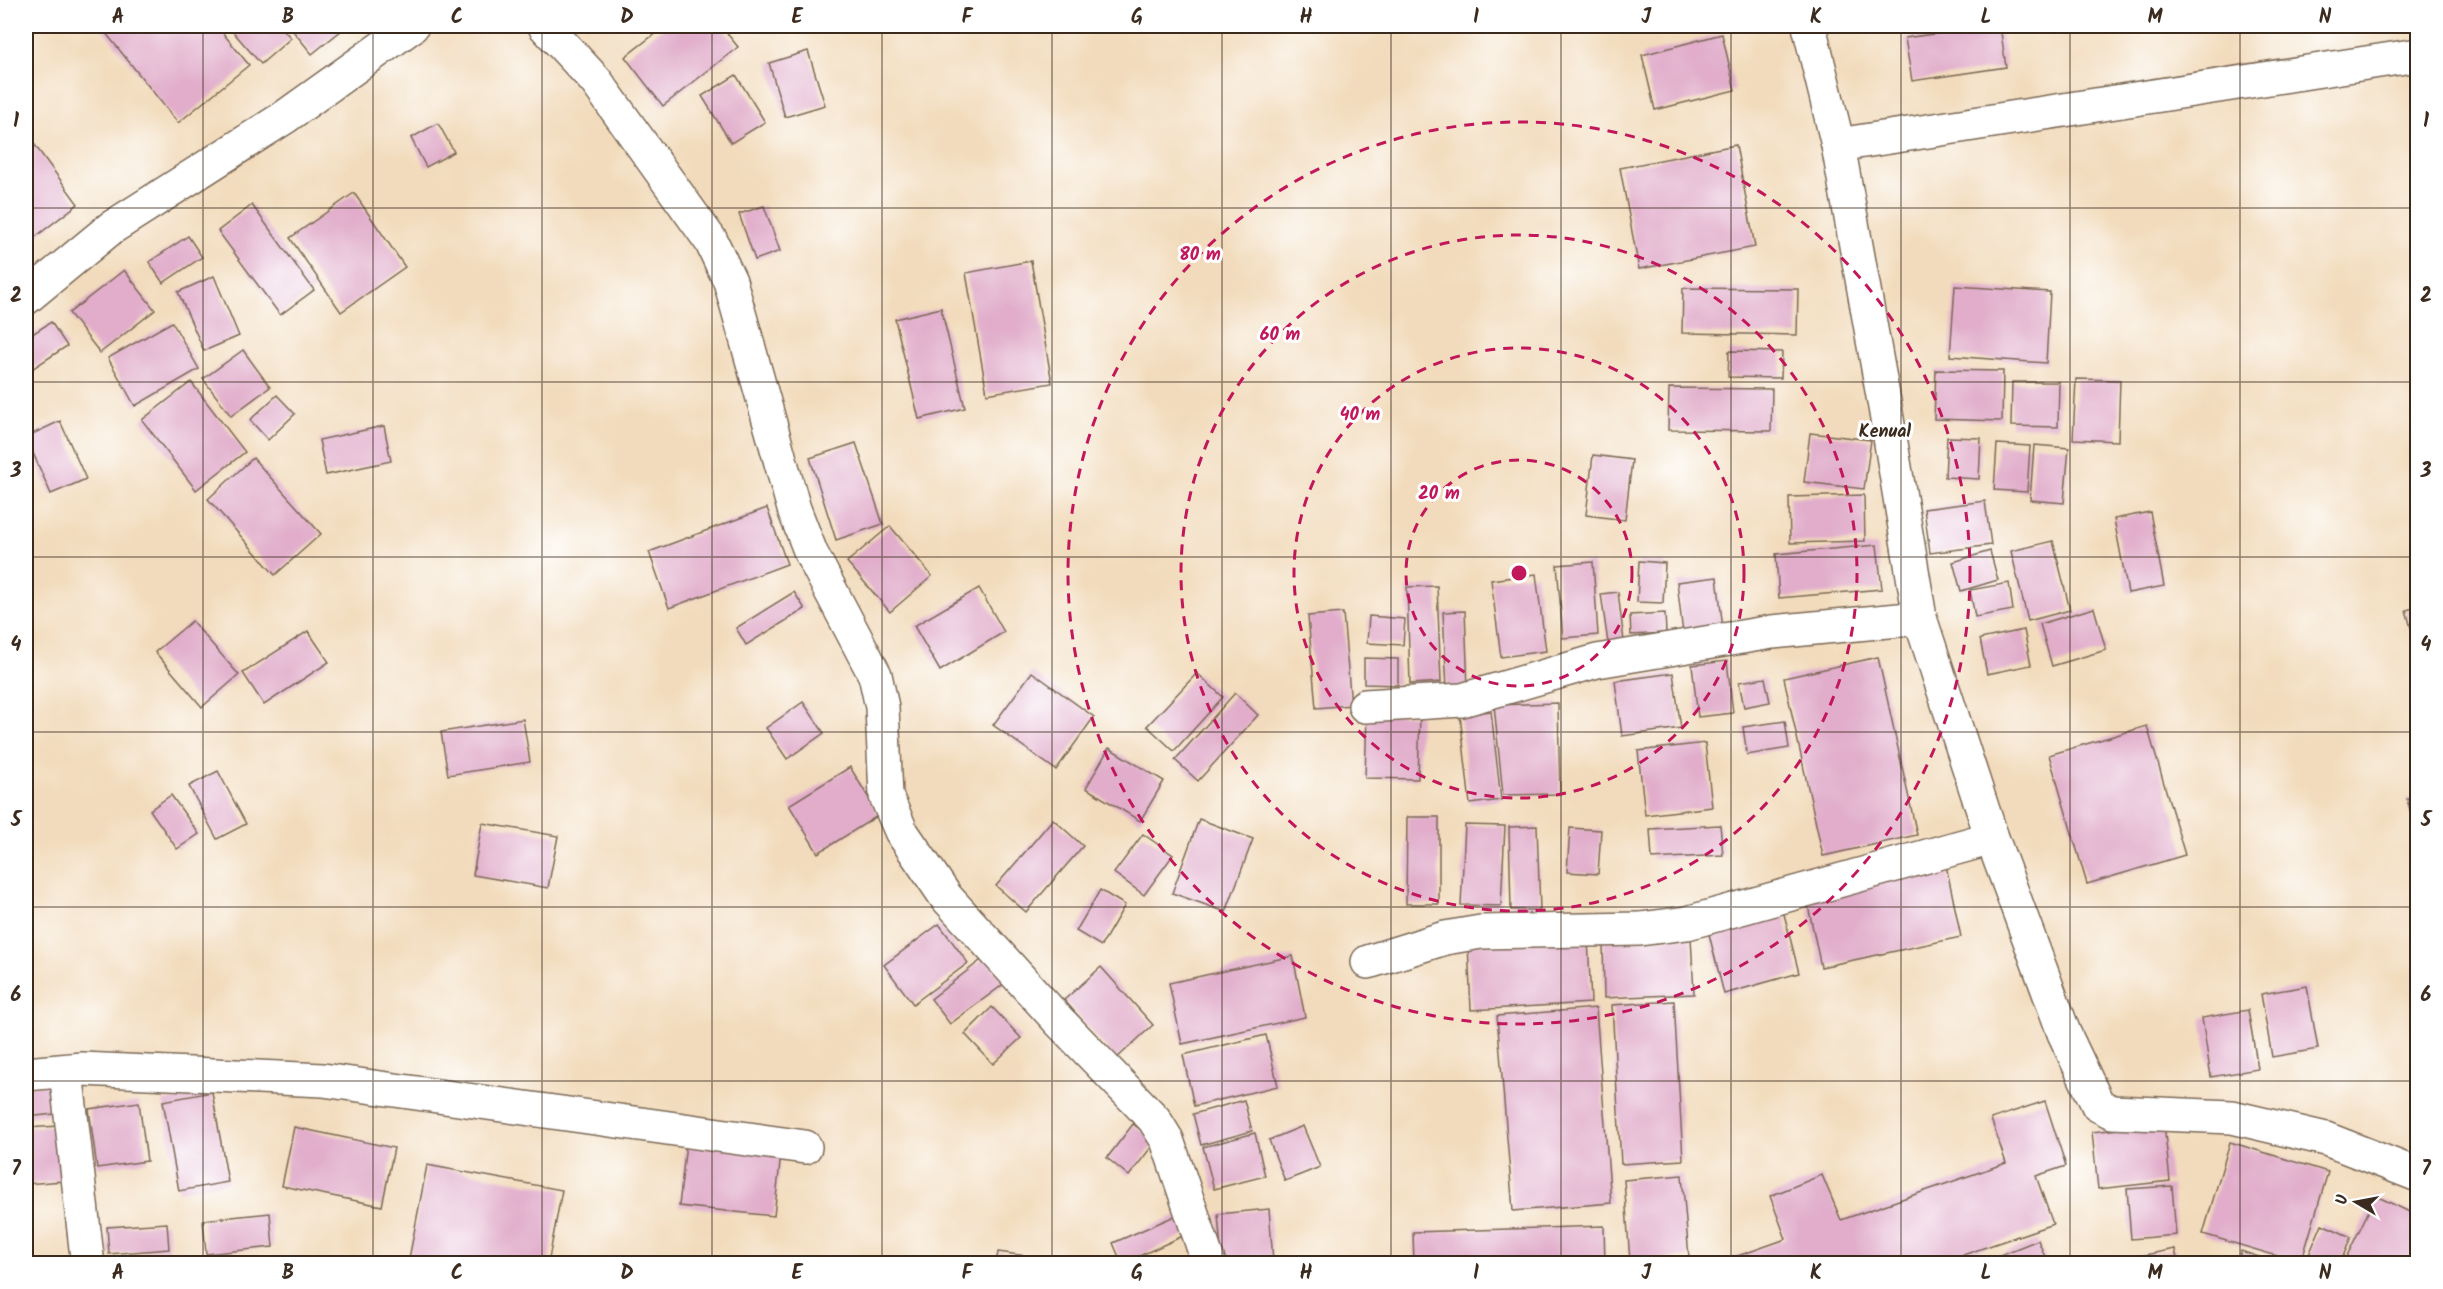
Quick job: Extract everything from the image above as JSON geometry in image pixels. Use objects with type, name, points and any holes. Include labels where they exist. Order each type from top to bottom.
[{"type":"street","points":[[26,298],[111,228],[285,117],[412,26]]},
{"type":"street","points":[[545,26],[596,81],[711,241],[730,281],[794,509],[812,553],[875,675],[882,707],[886,796],[901,831],[946,897],[1058,1020],[1154,1119],[1167,1140],[1209,1263]]},
{"type":"street","points":[[1809,26],[1838,145],[1920,618],[1992,838],[2064,1033],[2098,1105],[2112,1112],[2232,1117],[2326,1139],[2418,1175]]},
{"type":"street","points":[[1838,145],[2418,55]]},
{"type":"street","points":[[1365,706],[1462,700],[1597,661],[1772,632],[1920,618]]},
{"type":"street","points":[[1368,962],[1445,938],[1481,932],[1640,929],[1687,923],[1992,838]]},
{"type":"street","points":[[26,1074],[82,1070],[323,1080],[806,1147]]},
{"type":"street","points":[[66,1071],[87,1257],[85,1263]]},
{"type":"building","points":[[217,26],[249,65],[178,123],[101,27]]},
{"type":"building","points":[[228,26],[280,26],[291,38],[261,64]]},
{"type":"building","points":[[289,26],[347,26],[312,54]]},
{"type":"building","points":[[665,26],[721,26],[738,47],[663,106],[625,57]]},
{"type":"building","points":[[2000,26],[2006,67],[1912,81],[1905,38]]},
{"type":"building","points":[[1722,34],[1735,90],[1655,110],[1642,55]]},
{"type":"building","points":[[808,51],[825,105],[785,117],[769,63]]},
{"type":"building","points":[[736,75],[765,122],[731,143],[702,96]]},
{"type":"building","points":[[438,123],[454,152],[426,167],[411,138]]},
{"type":"building","points":[[26,133],[78,204],[26,244]]},
{"type":"building","points":[[1736,145],[1755,247],[1639,269],[1620,168]]},
{"type":"building","points":[[354,193],[405,267],[341,312],[290,238]]},
{"type":"building","points":[[252,205],[314,290],[280,315],[218,231]]},
{"type":"building","points":[[764,206],[780,251],[755,260],[739,214]]},
{"type":"building","points":[[188,236],[202,257],[163,283],[149,262]]},
{"type":"building","points":[[1031,261],[1052,383],[987,394],[966,273]]},
{"type":"building","points":[[124,270],[155,310],[100,353],[69,313]]},
{"type":"building","points":[[214,276],[239,336],[204,351],[178,292]]},
{"type":"building","points":[[1955,286],[2050,292],[2046,363],[1950,356]]},
{"type":"building","points":[[1683,288],[1798,289],[1797,335],[1682,333]]},
{"type":"building","points":[[941,308],[965,408],[919,419],[895,319]]},
{"type":"building","points":[[51,322],[67,346],[32,369],[26,358],[26,338]]},
{"type":"building","points":[[172,322],[199,369],[135,406],[108,358]]},
{"type":"building","points":[[243,350],[270,387],[231,416],[203,379]]},
{"type":"building","points":[[1729,351],[1782,352],[1781,378],[1728,377]]},
{"type":"building","points":[[1936,370],[2003,371],[2002,421],[1934,419]]},
{"type":"building","points":[[2076,379],[2120,380],[2118,441],[2073,439]]},
{"type":"building","points":[[191,382],[245,452],[196,490],[142,420]]},
{"type":"building","points":[[2012,382],[2059,382],[2058,427],[2011,426]]},
{"type":"building","points":[[1669,388],[1772,389],[1771,431],[1668,430]]},
{"type":"building","points":[[277,395],[295,414],[268,440],[250,420]]},
{"type":"building","points":[[60,421],[86,479],[51,494],[26,437]]},
{"type":"building","points":[[384,426],[391,461],[326,475],[319,440]]},
{"type":"building","points":[[1810,433],[1871,440],[1864,489],[1804,482]]},
{"type":"building","points":[[1947,437],[1981,438],[1979,479],[1945,477]]},
{"type":"building","points":[[856,443],[883,524],[836,540],[810,458]]},
{"type":"building","points":[[1997,444],[2030,446],[2027,492],[1994,490]]},
{"type":"building","points":[[2034,445],[2069,448],[2064,503],[2030,500]]},
{"type":"building","points":[[1593,455],[1632,460],[1625,520],[1586,515]]},
{"type":"building","points":[[253,458],[321,534],[275,575],[208,499]]},
{"type":"building","points":[[1864,495],[1865,541],[1790,543],[1789,497]]},
{"type":"building","points":[[1985,501],[1991,545],[1930,553],[1924,509]]},
{"type":"building","points":[[767,508],[787,564],[669,608],[649,552]]},
{"type":"building","points":[[2150,512],[2164,586],[2128,593],[2114,519]]},
{"type":"building","points":[[890,526],[932,576],[890,612],[847,562]]},
{"type":"building","points":[[2053,541],[2070,610],[2028,621],[2011,551]]},
{"type":"building","points":[[1877,545],[1882,589],[1779,598],[1776,554]]},
{"type":"building","points":[[1990,551],[1998,580],[1961,591],[1953,562]]},
{"type":"building","points":[[1639,561],[1665,563],[1663,603],[1637,602]]},
{"type":"building","points":[[1593,562],[1598,635],[1563,638],[1557,565]]},
{"type":"building","points":[[1536,574],[1546,651],[1501,657],[1491,580]]},
{"type":"building","points":[[1717,577],[1723,629],[1683,634],[1677,582]]},
{"type":"building","points":[[2009,583],[2013,610],[1975,617],[1970,590]]},
{"type":"building","points":[[1437,586],[1441,682],[1410,684],[1407,587]]},
{"type":"building","points":[[979,588],[1004,632],[940,671],[914,626]]},
{"type":"building","points":[[794,592],[805,609],[746,645],[736,628]]},
{"type":"building","points":[[1618,592],[1624,641],[1608,643],[1601,594]]},
{"type":"building","points":[[2418,607],[2418,649],[2417,649],[2406,610]]},
{"type":"building","points":[[2094,608],[2106,650],[2052,666],[2040,624]]},
{"type":"building","points":[[1465,611],[1468,689],[1447,689],[1443,612]]},
{"type":"building","points":[[1343,613],[1351,705],[1316,708],[1308,616]]},
{"type":"building","points":[[1665,613],[1666,633],[1631,635],[1630,615]]},
{"type":"building","points":[[1369,616],[1405,619],[1403,645],[1367,643]]},
{"type":"building","points":[[192,621],[239,675],[202,707],[155,652]]},
{"type":"building","points":[[2024,630],[2031,665],[1987,674],[1980,639]]},
{"type":"building","points":[[308,631],[329,662],[264,705],[243,673]]},
{"type":"building","points":[[1878,657],[1917,835],[1823,856],[1784,678]]},
{"type":"building","points":[[1364,658],[1398,659],[1398,685],[1364,684]]},
{"type":"building","points":[[1727,661],[1733,713],[1698,717],[1692,665]]},
{"type":"building","points":[[1032,672],[1094,717],[1056,770],[993,725]]},
{"type":"building","points":[[1197,673],[1223,697],[1174,751],[1147,726]]},
{"type":"building","points":[[1673,673],[1681,728],[1622,736],[1615,681]]},
{"type":"building","points":[[1765,678],[1770,702],[1744,707],[1739,682]]},
{"type":"building","points":[[1235,693],[1258,715],[1198,781],[1175,760]]},
{"type":"building","points":[[803,702],[824,733],[787,759],[766,728]]},
{"type":"building","points":[[1558,703],[1560,794],[1503,795],[1494,705]]},
{"type":"building","points":[[1491,711],[1501,800],[1470,804],[1460,715]]},
{"type":"building","points":[[1367,714],[1420,715],[1418,779],[1365,778]]},
{"type":"building","points":[[523,719],[530,762],[448,775],[441,732]]},
{"type":"building","points":[[1785,721],[1789,748],[1747,755],[1743,727]]},
{"type":"building","points":[[2147,726],[2185,855],[2087,884],[2049,755]]},
{"type":"building","points":[[1705,743],[1712,807],[1645,815],[1638,751]]},
{"type":"building","points":[[1109,748],[1164,781],[1140,821],[1086,788]]},
{"type":"building","points":[[850,767],[879,815],[818,853],[789,805]]},
{"type":"building","points":[[218,771],[246,824],[217,839],[189,786]]},
{"type":"building","points":[[171,795],[199,834],[177,849],[150,810]]},
{"type":"building","points":[[2418,796],[2418,836],[2417,836],[2407,799]]},
{"type":"building","points":[[1407,817],[1439,817],[1439,904],[1406,904]]},
{"type":"building","points":[[1053,819],[1083,846],[1026,912],[996,886]]},
{"type":"building","points":[[1199,819],[1253,839],[1226,912],[1172,893]]},
{"type":"building","points":[[482,823],[558,836],[548,888],[473,875]]},
{"type":"building","points":[[1465,825],[1505,826],[1501,906],[1461,905]]},
{"type":"building","points":[[1720,825],[1723,855],[1652,859],[1650,829]]},
{"type":"building","points":[[1537,826],[1540,910],[1511,910],[1509,827]]},
{"type":"building","points":[[1570,828],[1601,830],[1598,874],[1567,872]]},
{"type":"building","points":[[1143,834],[1173,855],[1144,895],[1114,873]]},
{"type":"building","points":[[1946,865],[1961,937],[1821,967],[1806,896]]},
{"type":"building","points":[[1100,890],[1125,905],[1101,946],[1076,931]]},
{"type":"building","points":[[1783,910],[1799,973],[1724,994],[1708,930]]},
{"type":"building","points":[[939,924],[968,963],[913,1004],[884,965]]},
{"type":"building","points":[[1691,937],[1694,994],[1604,998],[1603,941]]},
{"type":"building","points":[[1588,938],[1591,1003],[1471,1010],[1468,944]]},
{"type":"building","points":[[1293,956],[1305,1017],[1182,1044],[1169,983]]},
{"type":"building","points":[[985,957],[1005,983],[950,1024],[931,999]]},
{"type":"building","points":[[1101,967],[1153,1025],[1116,1059],[1064,1000]]},
{"type":"building","points":[[2307,986],[2318,1049],[2272,1057],[2261,994]]},
{"type":"building","points":[[1674,1001],[1683,1160],[1621,1164],[1612,1005]]},
{"type":"building","points":[[992,1007],[1021,1038],[993,1064],[965,1034]]},
{"type":"building","points":[[1596,1008],[1611,1203],[1513,1211],[1497,1016]]},
{"type":"building","points":[[2248,1010],[2258,1069],[2211,1077],[2202,1018]]},
{"type":"building","points":[[1266,1035],[1278,1086],[1194,1106],[1183,1055]]},
{"type":"building","points":[[52,1083],[55,1114],[26,1117],[26,1086]]},
{"type":"building","points":[[212,1092],[228,1182],[179,1191],[163,1101]]},
{"type":"building","points":[[1244,1100],[1252,1131],[1201,1145],[1193,1114]]},
{"type":"building","points":[[2045,1101],[2066,1166],[2036,1176],[2053,1224],[1937,1264],[1715,1264],[1786,1239],[1770,1196],[1822,1175],[1841,1220],[2006,1163],[1991,1119]]},
{"type":"building","points":[[139,1102],[147,1161],[97,1168],[89,1109]]},
{"type":"building","points":[[1133,1124],[1156,1141],[1129,1176],[1107,1158]]},
{"type":"building","points":[[2164,1124],[2170,1181],[2098,1189],[2092,1132]]},
{"type":"building","points":[[59,1126],[63,1181],[26,1184],[26,1128]]},
{"type":"building","points":[[1303,1126],[1320,1167],[1285,1181],[1269,1140]]},
{"type":"building","points":[[294,1127],[394,1148],[382,1206],[282,1186]]},
{"type":"building","points":[[1255,1133],[1265,1176],[1214,1189],[1203,1147]]},
{"type":"building","points":[[2230,1142],[2328,1172],[2301,1263],[2203,1234]]},
{"type":"building","points":[[686,1143],[781,1154],[774,1216],[679,1206]]},
{"type":"building","points":[[427,1165],[562,1190],[548,1264],[408,1264]]},
{"type":"building","points":[[1682,1175],[1689,1257],[1630,1261],[1624,1180]]},
{"type":"building","points":[[2172,1186],[2176,1235],[2131,1239],[2127,1189]]},
{"type":"building","points":[[2376,1196],[2418,1216],[2418,1264],[2343,1264]]},
{"type":"building","points":[[1269,1209],[1273,1261],[1222,1264],[1218,1214]]},
{"type":"building","points":[[270,1213],[273,1247],[206,1254],[203,1220]]},
{"type":"building","points":[[1177,1215],[1185,1235],[1122,1264],[1113,1243]]},
{"type":"building","points":[[167,1223],[169,1249],[109,1254],[107,1227]]},
{"type":"building","points":[[2322,1224],[2351,1237],[2340,1264],[2305,1264]]},
{"type":"building","points":[[1604,1226],[1605,1264],[1414,1264],[1413,1232]]},
{"type":"building","points":[[2038,1240],[2048,1264],[1980,1264],[1980,1263]]},
{"type":"building","points":[[2175,1249],[2178,1264],[2110,1264],[2110,1262]]},
{"type":"building","points":[[2241,1251],[2277,1263],[2237,1264]]},
{"type":"building","points":[[998,1252],[1061,1261],[1061,1264],[996,1264]]},
{"type":"district","name":"Kenual","points":[[1885,432]]}]
